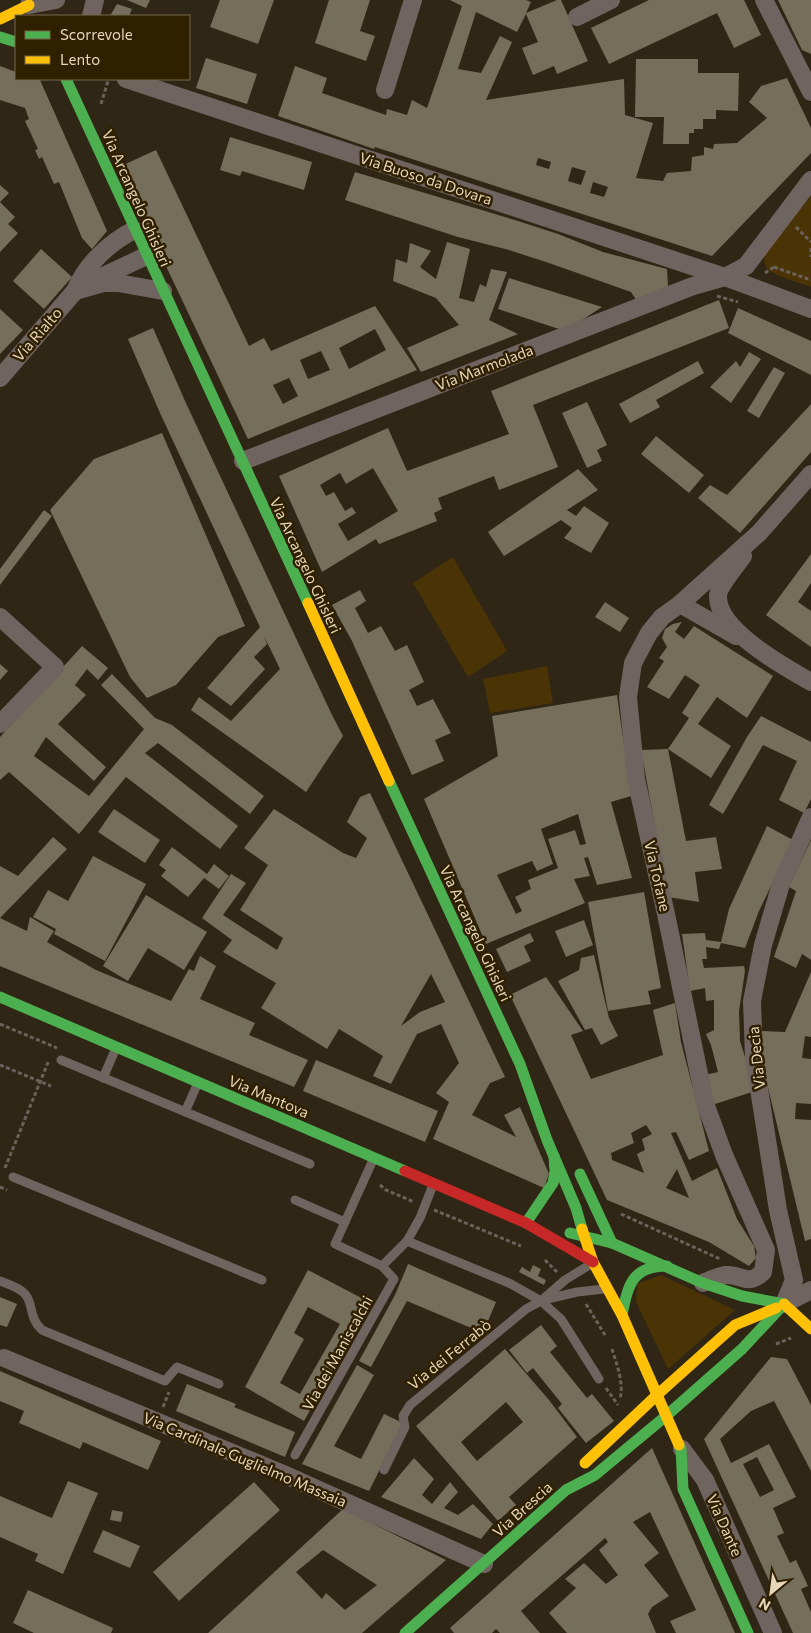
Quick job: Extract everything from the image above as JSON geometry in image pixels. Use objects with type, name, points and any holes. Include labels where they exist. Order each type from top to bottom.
[{"type":"main road","points":[[0,19],[30,7]]},
{"type":"main road","points":[[0,37],[15,42]]},
{"type":"main road","name":"Via Arcangelo Ghisleri","points":[[66,80],[520,1064],[576,1208],[593,1262],[622,1315],[633,1340]]},
{"type":"main road","name":"Via Mantova","points":[[0,997],[526,1223],[593,1262]]},
{"type":"main road","name":"Via Arcangelo Ghisleri","points":[[520,1064],[548,1110]]},
{"type":"main road","name":"Via Arcangelo Ghisleri","points":[[526,1223],[554,1184],[554,1155]]},
{"type":"main road","points":[[577,1167],[612,1243]]},
{"type":"main road","name":"Via Mantova","points":[[526,1223],[551,1227],[612,1243],[703,1282],[742,1296],[784,1304]]},
{"type":"main road","points":[[622,1315],[626,1294],[633,1278],[651,1267],[667,1266]]},
{"type":"main road","points":[[566,1490],[584,1463],[621,1427],[735,1325],[784,1304],[811,1328]]},
{"type":"main road","name":"Via Brescia","points":[[404,1633],[566,1490],[595,1476],[666,1416],[742,1349],[784,1304]]},
{"type":"main road","points":[[633,1340],[634,1374]]},
{"type":"main road","name":"Via Dante","points":[[633,1340],[681,1449],[684,1489],[748,1633]]},
{"type":"main road","points":[[621,1427],[630,1409],[632,1400]]},
{"type":"street","points":[[30,7],[56,0]]},
{"type":"street","points":[[91,15],[95,0]]},
{"type":"street","points":[[385,90],[413,0]]},
{"type":"street","points":[[577,17],[611,0]]},
{"type":"street","points":[[764,0],[811,92]]},
{"type":"street","name":"Via Buoso da Dovara","points":[[129,80],[726,277],[811,309]]},
{"type":"street","name":"Via Marmolada","points":[[243,461],[693,286],[726,277],[746,266],[811,180]]},
{"type":"street","name":"Via Rialto","points":[[75,291],[80,278],[104,251],[118,239],[134,230]]},
{"type":"street","name":"Via Rialto","points":[[0,378],[75,291],[98,277],[146,256]]},
{"type":"street","points":[[75,291],[102,283],[118,283],[163,291]]},
{"type":"street","name":"Via Tofane","points":[[703,1282],[726,1275],[756,1279],[763,1272],[766,1250],[724,1155],[705,1103],[636,779],[628,697],[633,663],[649,633],[662,616],[680,604],[759,533],[811,474]]},
{"type":"street","points":[[748,642],[729,622],[719,604],[718,593],[759,533]]},
{"type":"street","points":[[680,604],[748,642],[811,682]]},
{"type":"street","points":[[0,617],[55,667],[0,724]]},
{"type":"street","name":"Via Decia","points":[[784,1304],[794,1280],[778,1210],[754,1057],[752,1001],[763,945],[781,884],[811,817]]},
{"type":"street","points":[[752,1217],[778,1210]]},
{"type":"street","points":[[784,1304],[811,1290]]},
{"type":"street","name":"Via Cardinale Guglielmo Massaia","points":[[4,1358],[281,1473],[484,1564]]},
{"type":"street","name":"Via Dante","points":[[681,1449],[705,1480],[773,1633]]},
{"type":"lane","points":[[103,1078],[116,1047]]},
{"type":"lane","points":[[61,1060],[310,1164]]},
{"type":"lane","points":[[186,1112],[198,1082]]},
{"type":"lane","points":[[374,1157],[335,1244],[382,1266],[407,1242],[420,1218],[433,1183]]},
{"type":"lane","points":[[13,1177],[262,1280]]},
{"type":"lane","points":[[295,1200],[345,1222]]},
{"type":"lane","points":[[407,1242],[508,1283],[541,1301],[561,1319],[600,1379]]},
{"type":"lane","name":"Via dei Ferrabò","points":[[384,1470],[405,1427],[403,1416],[410,1404],[526,1309],[541,1301],[566,1280],[593,1262]]},
{"type":"lane","name":"Via dei Maniscalchi","points":[[295,1455],[394,1279],[382,1266]]},
{"type":"lane","points":[[0,1281],[26,1295],[35,1324],[42,1330],[165,1381],[177,1368],[219,1384]]},
{"type":"lane","name":"Via dei Ferrabò","points":[[541,1301],[576,1292],[607,1289]]},
{"type":"path","points":[[796,228],[811,242]]},
{"type":"path","points":[[811,248],[811,257]]},
{"type":"path","points":[[774,266],[811,280]]},
{"type":"path","points":[[52,1051],[55,1043]]},
{"type":"path","points":[[4,1172],[49,1058]]},
{"type":"path","points":[[0,1065],[50,1086]]},
{"type":"path","points":[[0,1187],[7,1190]]},
{"type":"path","points":[[615,1211],[728,1263]]},
{"type":"path","points":[[538,1254],[558,1273]]},
{"type":"path","points":[[585,1302],[601,1325],[612,1350],[620,1377],[621,1394],[618,1406],[614,1410]]},
{"type":"path","points":[[600,1379],[618,1406]]},
{"type":"shaded area","points":[[811,196],[811,287],[785,278],[767,269],[764,257],[766,249]]},
{"type":"shaded area","points":[[453,557],[507,651],[468,677],[413,583]]},
{"type":"shaded area","points":[[547,666],[553,703],[490,713],[483,679]]},
{"type":"shaded area","points":[[661,1275],[735,1310],[668,1369],[636,1302],[637,1284]]},
{"type":"building","points":[[127,0],[150,0],[146,8]]},
{"type":"building","points":[[220,0],[274,0],[258,44],[210,27]]},
{"type":"building","points":[[329,0],[370,0],[360,31],[375,36],[366,61],[315,43]]},
{"type":"building","points":[[450,0],[526,0],[531,2],[526,13],[561,0],[588,61],[557,74],[554,66],[533,75],[522,48],[538,42],[526,14],[517,32],[476,12],[458,69],[481,73],[500,36],[512,42],[486,100],[624,79],[625,115],[653,123],[636,178],[663,181],[667,173],[691,171],[692,157],[704,155],[704,147],[713,149],[714,144],[737,143],[767,118],[749,102],[761,86],[787,78],[811,128],[811,153],[712,256],[375,147],[374,149],[278,116],[295,66],[327,78],[322,93],[386,115],[387,109],[407,115],[412,100],[427,108],[462,6]],"holes":[[[538,158],[551,162],[549,169],[536,165]],[[572,167],[586,171],[581,185],[568,181]],[[593,182],[608,187],[604,197],[590,193]]]},
{"type":"building","points":[[649,0],[744,0],[761,35],[734,48],[717,13],[609,64],[591,28]]},
{"type":"building","points":[[778,0],[811,0],[811,54],[802,50]]},
{"type":"building","points":[[117,4],[132,9],[129,15],[111,15]]},
{"type":"building","points":[[206,58],[257,74],[247,104],[196,88]]},
{"type":"building","points":[[636,59],[698,59],[698,73],[739,73],[738,111],[716,110],[716,119],[703,119],[703,129],[694,129],[694,133],[689,133],[689,144],[663,144],[664,117],[635,117]]},
{"type":"building","points":[[0,66],[15,72],[15,80],[40,80],[107,231],[92,249],[82,238],[59,182],[54,184],[42,157],[39,159],[35,150],[38,149],[25,121],[29,119],[25,108],[0,100]]},
{"type":"building","points":[[230,137],[312,162],[304,190],[242,171],[240,176],[220,170]]},
{"type":"building","points":[[156,150],[249,346],[264,338],[271,351],[375,306],[417,370],[248,439],[119,167]],"holes":[[[375,329],[386,350],[349,369],[339,348]],[[321,351],[330,370],[308,379],[300,360]],[[289,378],[298,396],[283,404],[273,385]]]},
{"type":"building","points":[[355,172],[518,221],[603,252],[667,269],[668,286],[637,301],[631,292],[549,263],[509,250],[458,237],[345,200]]},
{"type":"building","points":[[0,185],[9,193],[0,202]]},
{"type":"building","points":[[0,202],[15,217],[8,224],[18,233],[0,252]]},
{"type":"building","points":[[447,242],[470,249],[459,298],[474,302],[480,284],[486,287],[491,269],[507,272],[489,320],[518,334],[421,372],[407,348],[459,325],[436,298],[393,281],[396,259],[407,263],[410,243],[431,251],[420,267],[436,279]]},
{"type":"building","points":[[41,249],[72,277],[44,309],[13,281]]},
{"type":"building","points":[[509,278],[602,307],[565,331],[498,309]]},
{"type":"building","points":[[719,300],[729,328],[533,405],[558,467],[499,490],[494,476],[438,498],[442,509],[434,513],[437,521],[379,544],[376,539],[322,572],[279,476],[388,428],[407,471],[509,434],[491,391]],"holes":[[[373,468],[398,511],[348,541],[338,524],[356,513],[352,507],[345,511],[334,492],[326,496],[320,485],[340,473],[346,484]]]},
{"type":"building","points":[[738,308],[811,341],[811,375],[728,333]]},
{"type":"building","points":[[0,309],[23,330],[0,354]]},
{"type":"building","points":[[153,328],[185,401],[343,736],[306,792],[191,710],[199,697],[231,721],[280,669],[264,636],[267,644],[254,657],[265,669],[231,706],[207,688],[260,627],[160,413],[128,339]]},
{"type":"building","points":[[749,352],[761,359],[731,403],[710,387],[736,361],[740,367]]},
{"type":"building","points":[[698,361],[704,373],[656,400],[660,407],[630,423],[619,404]]},
{"type":"building","points":[[774,367],[785,373],[759,418],[747,411]]},
{"type":"building","points":[[587,402],[607,445],[597,450],[602,461],[587,468],[562,413]]},
{"type":"building","points":[[811,404],[811,452],[740,533],[698,498],[710,485],[727,495]]},
{"type":"building","points":[[162,433],[245,626],[218,637],[176,685],[147,698],[130,677],[50,510],[94,459]]},
{"type":"building","points":[[656,436],[704,475],[689,493],[641,454]]},
{"type":"building","points":[[578,469],[598,490],[567,510],[576,516],[584,506],[609,523],[591,553],[564,538],[572,528],[561,520],[504,556],[488,532]]},
{"type":"building","points":[[44,510],[52,516],[0,585],[0,569]]},
{"type":"building","points":[[811,554],[811,583],[798,602],[811,611],[811,647],[766,615]]},
{"type":"building","points":[[360,590],[366,601],[355,608],[368,633],[381,626],[395,651],[407,645],[424,682],[409,690],[417,706],[433,699],[451,733],[435,740],[444,761],[412,775],[352,641],[332,605]]},
{"type":"building","points":[[605,602],[629,618],[620,632],[595,617]]},
{"type":"building","points":[[682,622],[675,632],[684,639],[694,626],[773,676],[747,718],[717,697],[698,724],[731,746],[711,778],[668,749],[689,718],[682,713],[700,685],[685,675],[669,699],[647,687],[664,661],[659,658],[667,647],[662,638],[665,629],[673,624]]},
{"type":"building","points":[[82,646],[108,668],[98,680],[87,669],[75,685],[86,695],[58,724],[106,767],[94,781],[46,737],[34,756],[89,796],[144,729],[101,685],[112,674],[155,718],[172,725],[264,796],[250,814],[158,743],[145,753],[238,826],[220,849],[126,777],[79,834],[9,772],[0,780],[0,737]]},
{"type":"building","points":[[0,664],[8,671],[0,680]]},
{"type":"building","points":[[617,695],[631,796],[611,802],[632,878],[597,885],[588,857],[584,858],[590,876],[574,879],[585,903],[486,944],[424,799],[498,756],[492,716]],"holes":[[[578,814],[586,844],[580,845],[575,830],[548,839],[558,868],[528,880],[531,889],[515,897],[522,911],[516,914],[497,875],[532,861],[537,871],[553,864],[541,829]]]},
{"type":"building","points":[[761,716],[811,742],[811,799],[804,813],[779,800],[797,761],[763,745],[723,814],[709,805]]},
{"type":"building","points":[[668,749],[686,841],[716,837],[722,869],[695,872],[699,902],[668,897],[641,750]]},
{"type":"building","points":[[370,793],[505,1077],[490,1083],[472,1115],[516,1137],[504,1115],[520,1107],[549,1174],[544,1188],[433,1139],[449,1102],[436,1093],[459,1063],[441,1024],[417,1034],[391,1084],[373,1076],[383,1056],[339,1029],[327,1049],[261,1008],[276,983],[223,952],[232,940],[202,918],[231,874],[246,883],[223,915],[277,950],[283,938],[240,910],[268,865],[244,848],[274,809],[343,853],[356,858],[367,838],[347,822],[360,797]],"holes":[[[431,974],[445,1002],[420,1012],[401,1026]]]},
{"type":"building","points":[[114,809],[160,840],[145,863],[98,832]]},
{"type":"building","points":[[767,826],[793,840],[759,911],[745,948],[721,943],[719,949],[706,947],[707,959],[702,959],[704,968],[744,966],[745,971],[739,1011],[740,1041],[748,1067],[752,1092],[712,1105],[705,1075],[718,1072],[706,1034],[714,1030],[714,1000],[706,1001],[705,988],[690,991],[682,934],[705,933],[706,940],[721,942],[729,909]]},
{"type":"building","points":[[53,837],[67,849],[0,918],[0,866],[18,876]]},
{"type":"building","points":[[811,840],[811,960],[802,954],[796,968],[774,957],[796,891],[789,887]]},
{"type":"building","points":[[172,847],[207,874],[214,864],[229,876],[219,889],[204,878],[188,897],[161,876],[166,870],[159,865]]},
{"type":"building","points":[[93,856],[146,884],[105,961],[54,934],[56,929],[33,917],[48,890],[68,901]]},
{"type":"building","points":[[644,892],[661,988],[648,991],[651,1004],[608,1011],[588,902]]},
{"type":"building","points":[[146,895],[207,932],[184,970],[148,948],[128,981],[103,966]]},
{"type":"building","points":[[30,917],[54,931],[47,942],[96,970],[171,1001],[189,969],[194,971],[200,956],[216,966],[200,999],[255,1023],[249,1035],[308,1060],[294,1087],[0,966],[0,918],[27,931]]},
{"type":"building","points":[[584,920],[593,945],[566,957],[555,931]]},
{"type":"building","points":[[530,933],[534,941],[524,946],[531,961],[507,972],[496,949]]},
{"type":"building","points":[[594,955],[609,1018],[618,1036],[601,1045],[592,1028],[585,1030],[558,981],[579,970],[581,958]]},
{"type":"building","points":[[811,972],[811,1037],[805,1036],[802,1058],[811,1059],[811,1104],[796,1103],[795,1119],[811,1120],[811,1239],[805,1241],[764,1071],[761,1031],[785,1032]]},
{"type":"building","points":[[546,977],[583,1031],[571,1035],[591,1079],[663,1055],[653,1010],[675,1003],[681,1042],[709,1151],[689,1160],[676,1132],[671,1133],[692,1181],[717,1168],[737,1219],[754,1246],[756,1258],[749,1266],[709,1242],[607,1200],[510,995]],"holes":[[[646,1125],[652,1134],[642,1139],[645,1150],[637,1154],[644,1173],[612,1160],[611,1153],[634,1143],[631,1133]],[[677,1169],[689,1198],[666,1188]]]},
{"type":"building","points":[[316,1060],[438,1111],[425,1142],[303,1091]]},
{"type":"building","points":[[408,1264],[496,1302],[483,1333],[407,1301],[371,1367],[359,1361],[395,1295]]},
{"type":"building","points":[[533,1265],[541,1269],[538,1276],[546,1280],[544,1285],[519,1272],[522,1267],[530,1272]]},
{"type":"building","points":[[308,1270],[371,1303],[304,1421],[245,1387]],"holes":[[[308,1307],[340,1324],[300,1394],[280,1383],[304,1339],[294,1333]]]},
{"type":"building","points":[[0,1297],[17,1304],[7,1327],[0,1325]]},
{"type":"building","points":[[541,1325],[557,1346],[550,1352],[587,1398],[592,1394],[614,1421],[586,1443],[558,1408],[562,1404],[533,1368],[527,1373],[509,1350]]},
{"type":"building","points":[[505,1349],[549,1400],[577,1437],[509,1497],[516,1505],[498,1521],[416,1426]],"holes":[[[506,1402],[523,1422],[477,1461],[461,1442]]]},
{"type":"building","points":[[771,1357],[787,1359],[811,1405],[811,1471],[774,1401],[751,1411],[720,1439],[731,1463],[769,1444],[796,1497],[773,1508],[784,1533],[777,1536],[790,1563],[796,1560],[808,1586],[801,1589],[811,1612],[811,1633],[793,1633],[704,1439]],"holes":[[[757,1457],[774,1490],[760,1497],[743,1464]]]},
{"type":"building","points":[[357,1365],[374,1375],[334,1446],[361,1459],[384,1414],[403,1423],[369,1491],[302,1464]]},
{"type":"building","points":[[0,1371],[161,1441],[148,1470],[83,1442],[80,1449],[19,1423],[24,1411],[0,1401]]},
{"type":"building","points":[[187,1384],[236,1404],[234,1407],[295,1432],[285,1457],[176,1411]]},
{"type":"building","points":[[652,1448],[735,1633],[676,1633],[670,1621],[696,1610],[650,1512],[633,1522],[659,1553],[644,1565],[669,1596],[652,1607],[648,1614],[656,1633],[567,1633],[549,1613],[576,1588],[565,1579],[584,1563],[606,1584],[618,1575],[599,1550],[608,1542],[605,1538],[521,1611],[540,1633],[500,1633],[496,1629],[492,1633],[454,1633],[450,1628]]},
{"type":"building","points":[[414,1458],[434,1479],[422,1495],[432,1504],[450,1482],[458,1492],[444,1508],[458,1515],[473,1504],[493,1524],[481,1539],[381,1497]]},
{"type":"building","points":[[68,1481],[98,1493],[63,1574],[35,1561],[38,1554],[0,1537],[0,1496],[52,1518]]},
{"type":"building","points":[[254,1482],[280,1510],[179,1601],[153,1572]]},
{"type":"building","points":[[343,1509],[446,1560],[362,1633],[208,1633]],"holes":[[[323,1550],[377,1585],[345,1610],[326,1593],[322,1599],[296,1572]]]},
{"type":"building","points":[[112,1510],[123,1512],[121,1522],[110,1520]]},
{"type":"building","points":[[103,1530],[140,1546],[130,1568],[93,1552]]},
{"type":"building","points":[[28,1590],[113,1628],[111,1633],[34,1633],[13,1623]]},
{"type":"traffic: fast","points":[[0,37],[15,42]]},
{"type":"traffic: fast","points":[[66,80],[308,603]]},
{"type":"traffic: fast","points":[[389,781],[520,1064],[547,1140],[576,1208],[582,1229]]},
{"type":"traffic: fast","points":[[0,997],[405,1171]]},
{"type":"traffic: fast","points":[[526,1223],[553,1183],[555,1172],[554,1156]]},
{"type":"traffic: fast","points":[[580,1174],[612,1243]]},
{"type":"traffic: fast","points":[[570,1233],[612,1243],[703,1283],[742,1296],[784,1304]]},
{"type":"traffic: fast","points":[[622,1315],[627,1295],[634,1279],[646,1269],[667,1266]]},
{"type":"traffic: fast","points":[[405,1633],[566,1490],[595,1475],[666,1416],[742,1349],[784,1304]]},
{"type":"traffic: fast","points":[[679,1445],[681,1449],[683,1489],[748,1633]]},
{"type":"traffic: slow","points":[[0,19],[29,5]]},
{"type":"traffic: slow","points":[[308,603],[389,781]]},
{"type":"traffic: slow","points":[[582,1229],[593,1262],[622,1315],[679,1445]]},
{"type":"traffic: slow","points":[[784,1304],[811,1329]]},
{"type":"traffic: slow","points":[[585,1463],[735,1325],[776,1308]]},
{"type":"traffic: jam","points":[[405,1171],[526,1223],[593,1262]]}]
